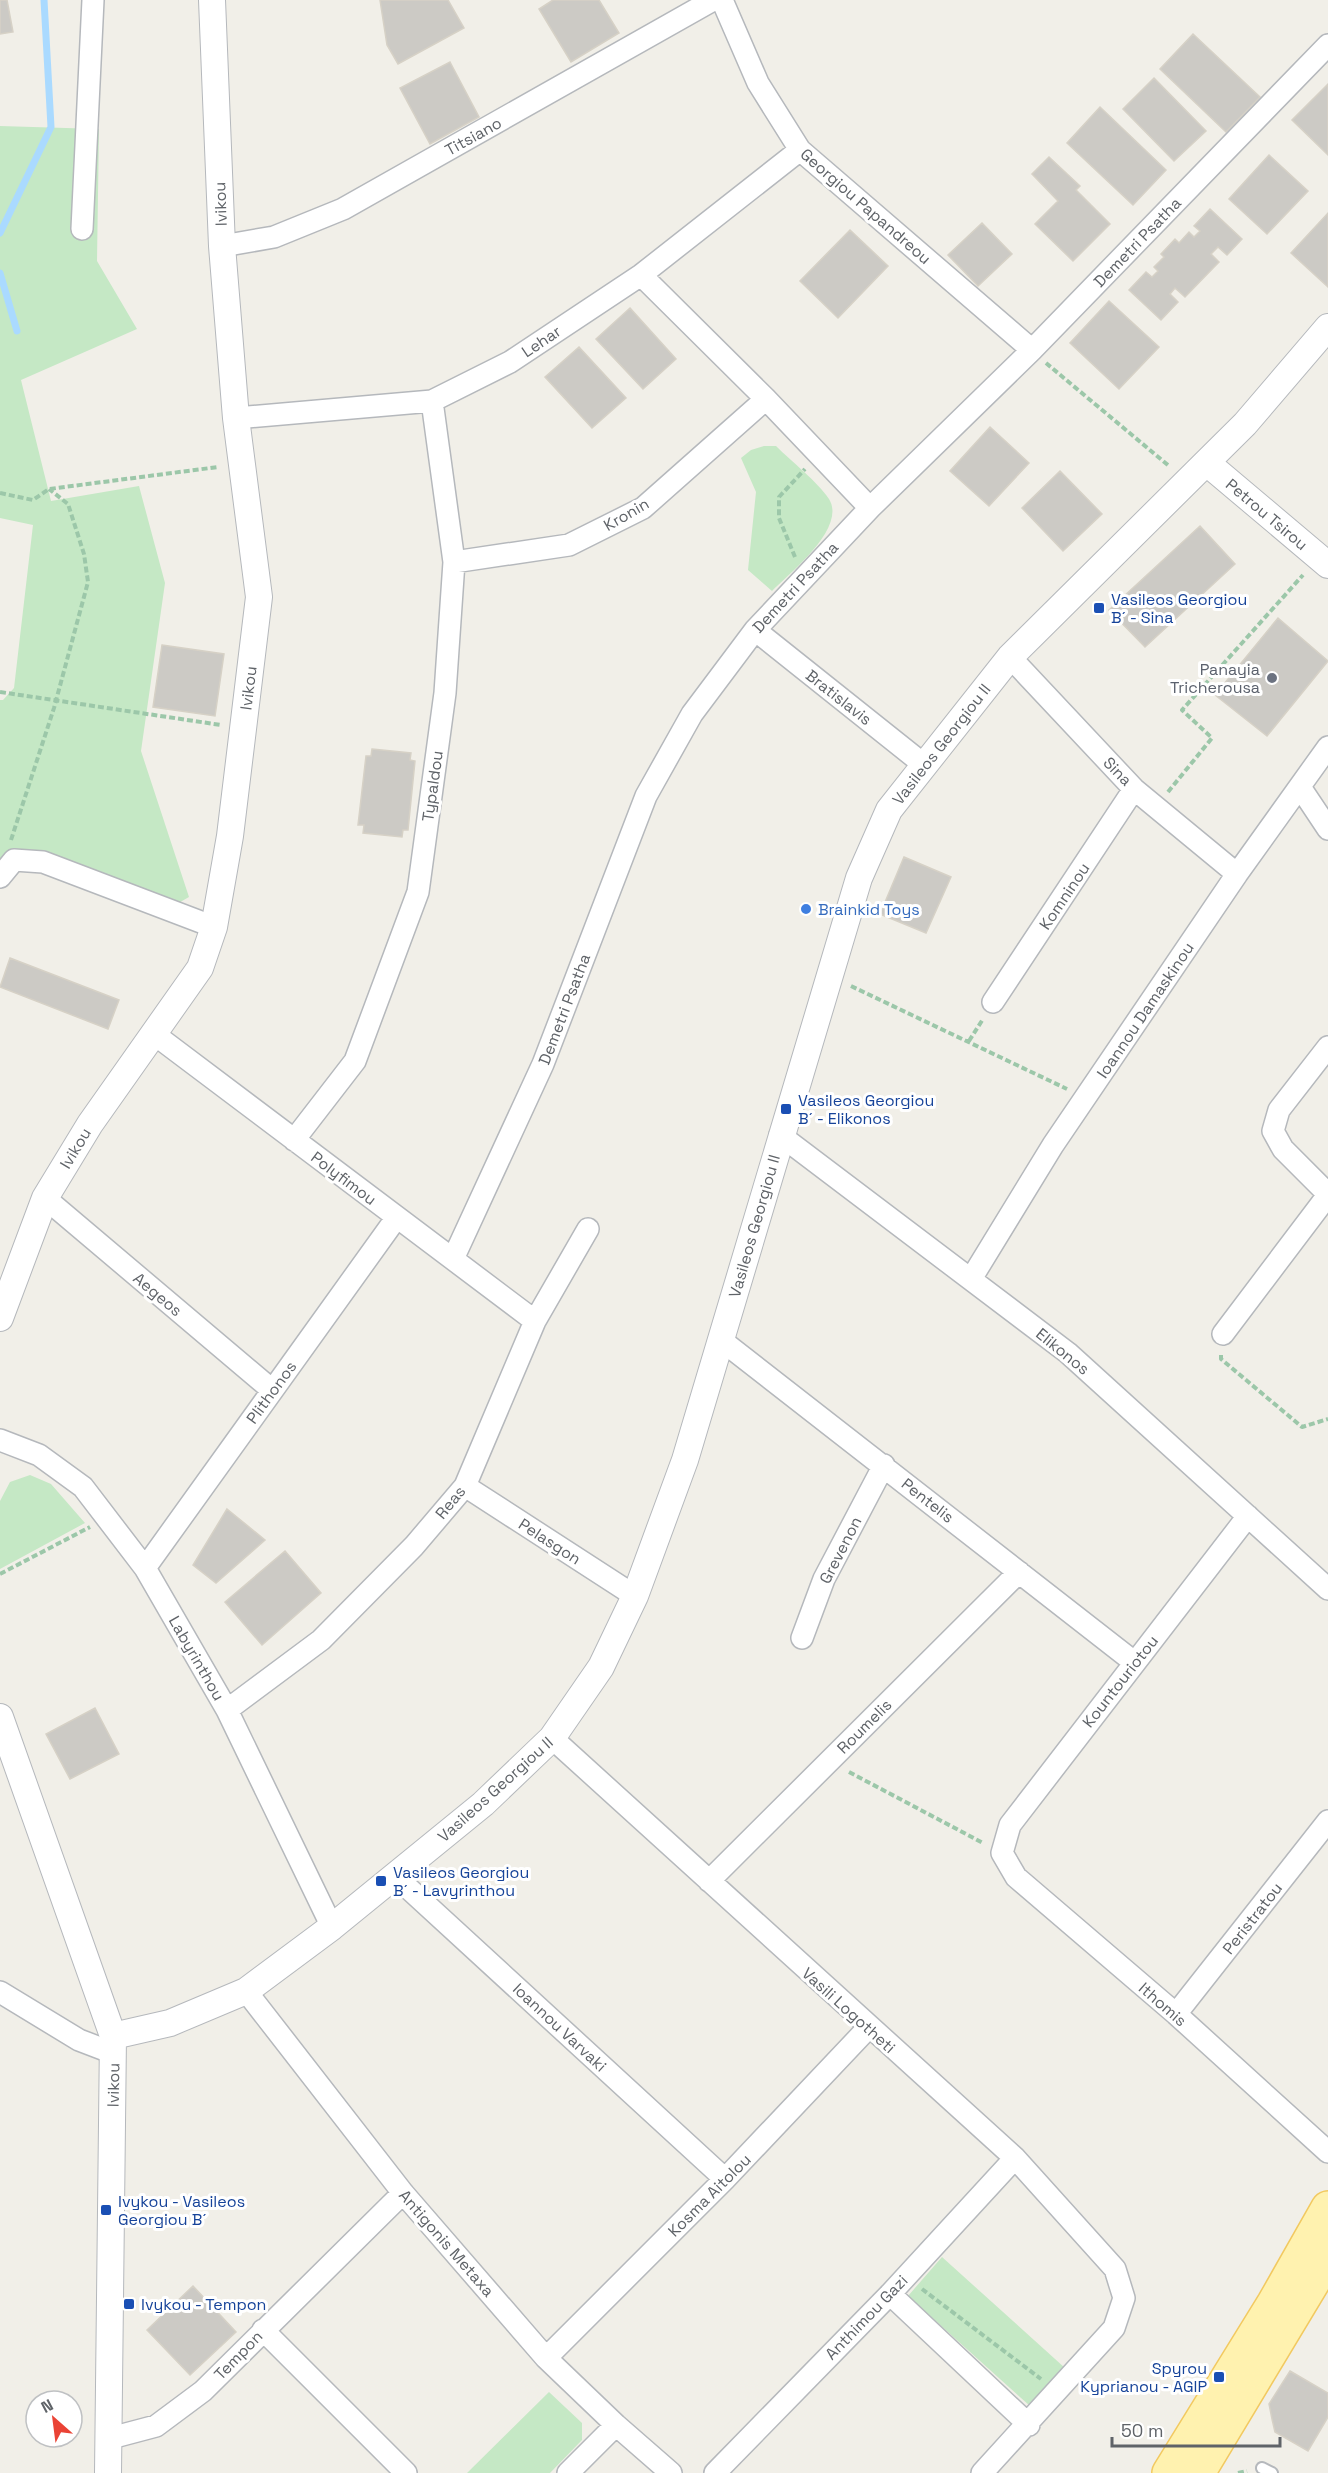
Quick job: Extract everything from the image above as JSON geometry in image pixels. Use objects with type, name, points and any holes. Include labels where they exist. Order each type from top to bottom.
[{"type":"main road","points":[[1169,2473],[1274,2303],[1328,2208]]},
{"type":"main road","points":[[1198,2473],[1328,2258]]},
{"type":"street","points":[[82,229],[93,0]]},
{"type":"street","name":"Ivikou","points":[[0,1318],[45,1198],[90,1124],[200,968],[214,927],[230,836],[259,597],[236,418],[222,246],[212,0]]},
{"type":"street","name":"Titsiano","points":[[222,246],[274,237],[343,209],[713,0]]},
{"type":"street","name":"Georgiou Papandreou","points":[[722,0],[758,83],[800,150],[1032,350]]},
{"type":"street","name":"Demetri Psatha","points":[[453,1259],[543,1064],[646,796],[692,714],[755,630],[870,508],[1032,350],[1328,45]]},
{"type":"street","name":"Lehar","points":[[236,418],[432,401],[510,362],[641,275],[800,150]]},
{"type":"street","points":[[641,275],[766,399],[870,508]]},
{"type":"street","name":"Vasileos Georgiou II","points":[[113,2044],[246,1991],[332,1927],[483,1804],[552,1738],[601,1668],[635,1596],[685,1460],[780,1135],[859,878],[889,810],[923,764],[1010,657],[1245,424],[1328,327]]},
{"type":"street","name":"Kronin","points":[[454,562],[569,545],[643,508],[766,399]]},
{"type":"street","name":"Typaldou","points":[[294,1140],[355,1061],[417,892],[445,693],[454,562],[432,401]]},
{"type":"street","name":"Petrou Tsirou","points":[[1207,463],[1328,566]]},
{"type":"street","name":"Bratislavis","points":[[755,630],[923,764]]},
{"type":"street","name":"Sina","points":[[1010,657],[1134,789],[1237,874]]},
{"type":"street","name":"Ioannou Damaskinou","points":[[971,1279],[1085,1097],[1237,874],[1328,747]]},
{"type":"street","points":[[1300,787],[1328,828]]},
{"type":"street","name":"Komninou","points":[[993,1002],[1134,789]]},
{"type":"street","points":[[0,877],[14,860],[44,861],[214,927]]},
{"type":"street","name":"Polyfimou","points":[[154,1034],[535,1321]]},
{"type":"street","points":[[1223,1334],[1328,1195],[1283,1149],[1273,1131],[1279,1110],[1328,1047]]},
{"type":"street","name":"Elikonos","points":[[780,1135],[1068,1353],[1328,1589]]},
{"type":"street","name":"Aegeos","points":[[45,1198],[272,1390]]},
{"type":"street","name":"Plithonos","points":[[145,1568],[397,1217]]},
{"type":"street","name":"Reas","points":[[227,1710],[321,1640],[414,1546],[465,1486],[535,1321],[588,1229]]},
{"type":"street","name":"Pentelis","points":[[721,1340],[1134,1662]]},
{"type":"street","name":"Labyrinthou","points":[[0,1440],[39,1455],[83,1487],[145,1568],[227,1710],[332,1927]]},
{"type":"street","name":"Grevenon","points":[[802,1638],[824,1579],[884,1465]]},
{"type":"street","name":"Pelasgon","points":[[465,1486],[635,1596]]},
{"type":"street","name":"Kountouriotou","points":[[1002,1853],[1010,1825],[1248,1516]]},
{"type":"street","name":"Roumelis","points":[[709,1881],[1019,1572]]},
{"type":"street","name":"Ivikou","points":[[0,1717],[113,2044],[108,2473]]},
{"type":"street","name":"Vasili Logotheti","points":[[552,1738],[868,2028],[1015,2158],[1115,2269],[1124,2298],[1114,2328],[1058,2392]]},
{"type":"street","name":"Peristratou","points":[[1176,2014],[1328,1821]]},
{"type":"street","name":"Ithomis","points":[[1002,1853],[1016,1876],[1176,2014],[1328,2152]]},
{"type":"street","name":"Ioannou Varvaki","points":[[395,1876],[725,2179]]},
{"type":"street","name":"Antigonis Metaxa","points":[[246,1991],[403,2193],[546,2358],[616,2426],[671,2473]]},
{"type":"street","points":[[0,1992],[79,2040],[113,2044]]},
{"type":"street","name":"Kosma Aitolou","points":[[546,2358],[725,2179],[868,2028]]},
{"type":"street","name":"Anthimou Gazi","points":[[715,2473],[890,2294],[1015,2158]]},
{"type":"street","name":"Tempon","points":[[107,2439],[156,2426],[203,2391],[403,2193]]},
{"type":"street","points":[[890,2294],[1029,2425]]},
{"type":"street","points":[[263,2330],[406,2473]]},
{"type":"street","points":[[982,2473],[1058,2392]]},
{"type":"street","points":[[568,2473],[616,2426]]},
{"type":"path","points":[[1032,350],[1173,468]]},
{"type":"path","points":[[0,493],[33,500],[49,489],[225,466]]},
{"type":"path","points":[[798,561],[788,544],[779,518],[779,497],[804,470]]},
{"type":"path","points":[[14,860],[9,848],[75,636],[88,582],[84,554],[68,504],[49,489]]},
{"type":"path","points":[[1156,807],[1212,738],[1182,710],[1304,575]]},
{"type":"path","points":[[0,692],[243,728]]},
{"type":"path","points":[[829,975],[1085,1097]]},
{"type":"path","points":[[1223,1334],[1221,1359],[1302,1427],[1328,1419]]},
{"type":"path","points":[[0,1574],[106,1518]]},
{"type":"path","points":[[829,1761],[1002,1853]]},
{"type":"path","points":[[906,2277],[1058,2392]]},
{"type":"green space","points":[[0,126],[99,129],[97,261],[137,329],[21,380],[51,501],[139,486],[165,583],[141,751],[189,897],[175,905],[43,850],[0,870],[0,700],[3,700],[14,688],[33,525],[0,518]]},
{"type":"green space","points":[[764,446],[776,446],[818,485],[829,499],[832,511],[824,536],[803,562],[772,591],[748,570],[756,492],[741,458],[751,450]]},
{"type":"green space","points":[[30,1475],[51,1484],[85,1523],[0,1569],[0,1501],[10,1482]]},
{"type":"green space","points":[[942,2257],[1065,2368],[1030,2406],[908,2296]]},
{"type":"green space","points":[[549,2392],[582,2423],[582,2440],[550,2473],[467,2473]]},
{"type":"building","points":[[0,0],[7,0],[13,32],[0,34]]},
{"type":"building","points":[[380,0],[448,0],[464,28],[398,64],[387,45]]},
{"type":"building","points":[[553,0],[599,0],[619,33],[571,62],[539,9]]},
{"type":"building","points":[[1193,34],[1260,97],[1226,132],[1160,69]]},
{"type":"building","points":[[450,62],[479,117],[430,144],[400,88]]},
{"type":"building","points":[[1154,78],[1206,131],[1174,161],[1123,109]]},
{"type":"building","points":[[1328,84],[1328,155],[1292,120]]},
{"type":"building","points":[[1100,107],[1166,170],[1133,205],[1067,143]]},
{"type":"building","points":[[1269,155],[1308,191],[1267,234],[1229,199]]},
{"type":"building","points":[[1049,157],[1080,186],[1076,190],[1110,224],[1073,261],[1035,224],[1058,201],[1032,174]]},
{"type":"building","points":[[1210,209],[1242,239],[1227,255],[1218,247],[1211,254],[1219,262],[1185,297],[1175,288],[1170,294],[1178,302],[1161,320],[1129,290],[1146,272],[1152,277],[1158,271],[1154,267],[1164,257],[1161,254],[1175,239],[1179,243],[1189,232],[1194,237],[1200,231],[1194,226]]},
{"type":"building","points":[[1328,213],[1328,287],[1291,253]]},
{"type":"building","points":[[982,223],[1012,254],[978,286],[948,255]]},
{"type":"building","points":[[850,230],[888,266],[838,318],[800,281]]},
{"type":"building","points":[[1109,301],[1159,347],[1119,389],[1070,343]]},
{"type":"building","points":[[630,308],[676,359],[643,389],[596,339]]},
{"type":"building","points":[[579,347],[626,398],[592,428],[545,377]]},
{"type":"building","points":[[990,427],[1029,463],[989,506],[950,471]]},
{"type":"building","points":[[1060,471],[1102,514],[1063,551],[1022,508]]},
{"type":"building","points":[[1200,526],[1235,564],[1145,647],[1109,610]]},
{"type":"building","name":"Panayia Tricherousa","points":[[1278,618],[1328,661],[1267,736],[1215,695]]},
{"type":"building","points":[[162,645],[224,654],[215,716],[153,707]]},
{"type":"building","points":[[372,749],[411,753],[410,760],[415,761],[408,830],[403,830],[402,837],[363,833],[364,825],[358,825],[366,756],[371,756]]},
{"type":"building","points":[[904,857],[951,877],[926,933],[880,914]]},
{"type":"building","points":[[10,958],[119,1000],[108,1029],[0,987]]},
{"type":"building","points":[[227,1509],[265,1540],[216,1583],[193,1565]]},
{"type":"building","points":[[285,1551],[321,1593],[262,1645],[225,1602]]},
{"type":"building","points":[[95,1708],[119,1754],[70,1779],[46,1734]]},
{"type":"building","points":[[193,2286],[236,2332],[190,2375],[147,2330]]},
{"type":"building","points":[[1290,2371],[1328,2393],[1328,2417],[1308,2451],[1275,2432],[1272,2419],[1269,2404]]},
{"type":"waterway","points":[[0,233],[51,127],[44,0]]},
{"type":"waterway","points":[[0,273],[17,331]]},
{"type":"place","name":"Vasileos Georgiou B´ - Sina","points":[[1099,608]]},
{"type":"place","name":"Panayia Tricherousa","points":[[1272,678]]},
{"type":"place","name":"Brainkid Toys","points":[[806,909]]},
{"type":"place","name":"Vasileos Georgiou B´ - Elikonos","points":[[786,1109]]},
{"type":"place","name":"Vasileos Georgiou B´ - Lavyrinthou","points":[[381,1881]]},
{"type":"place","name":"Ivykou - Vasileos Georgiou B´","points":[[106,2210]]},
{"type":"place","name":"Ivykou - Tempon","points":[[129,2304]]},
{"type":"place","name":"Spyrou Kyprianou - AGIP","points":[[1219,2377]]}]
